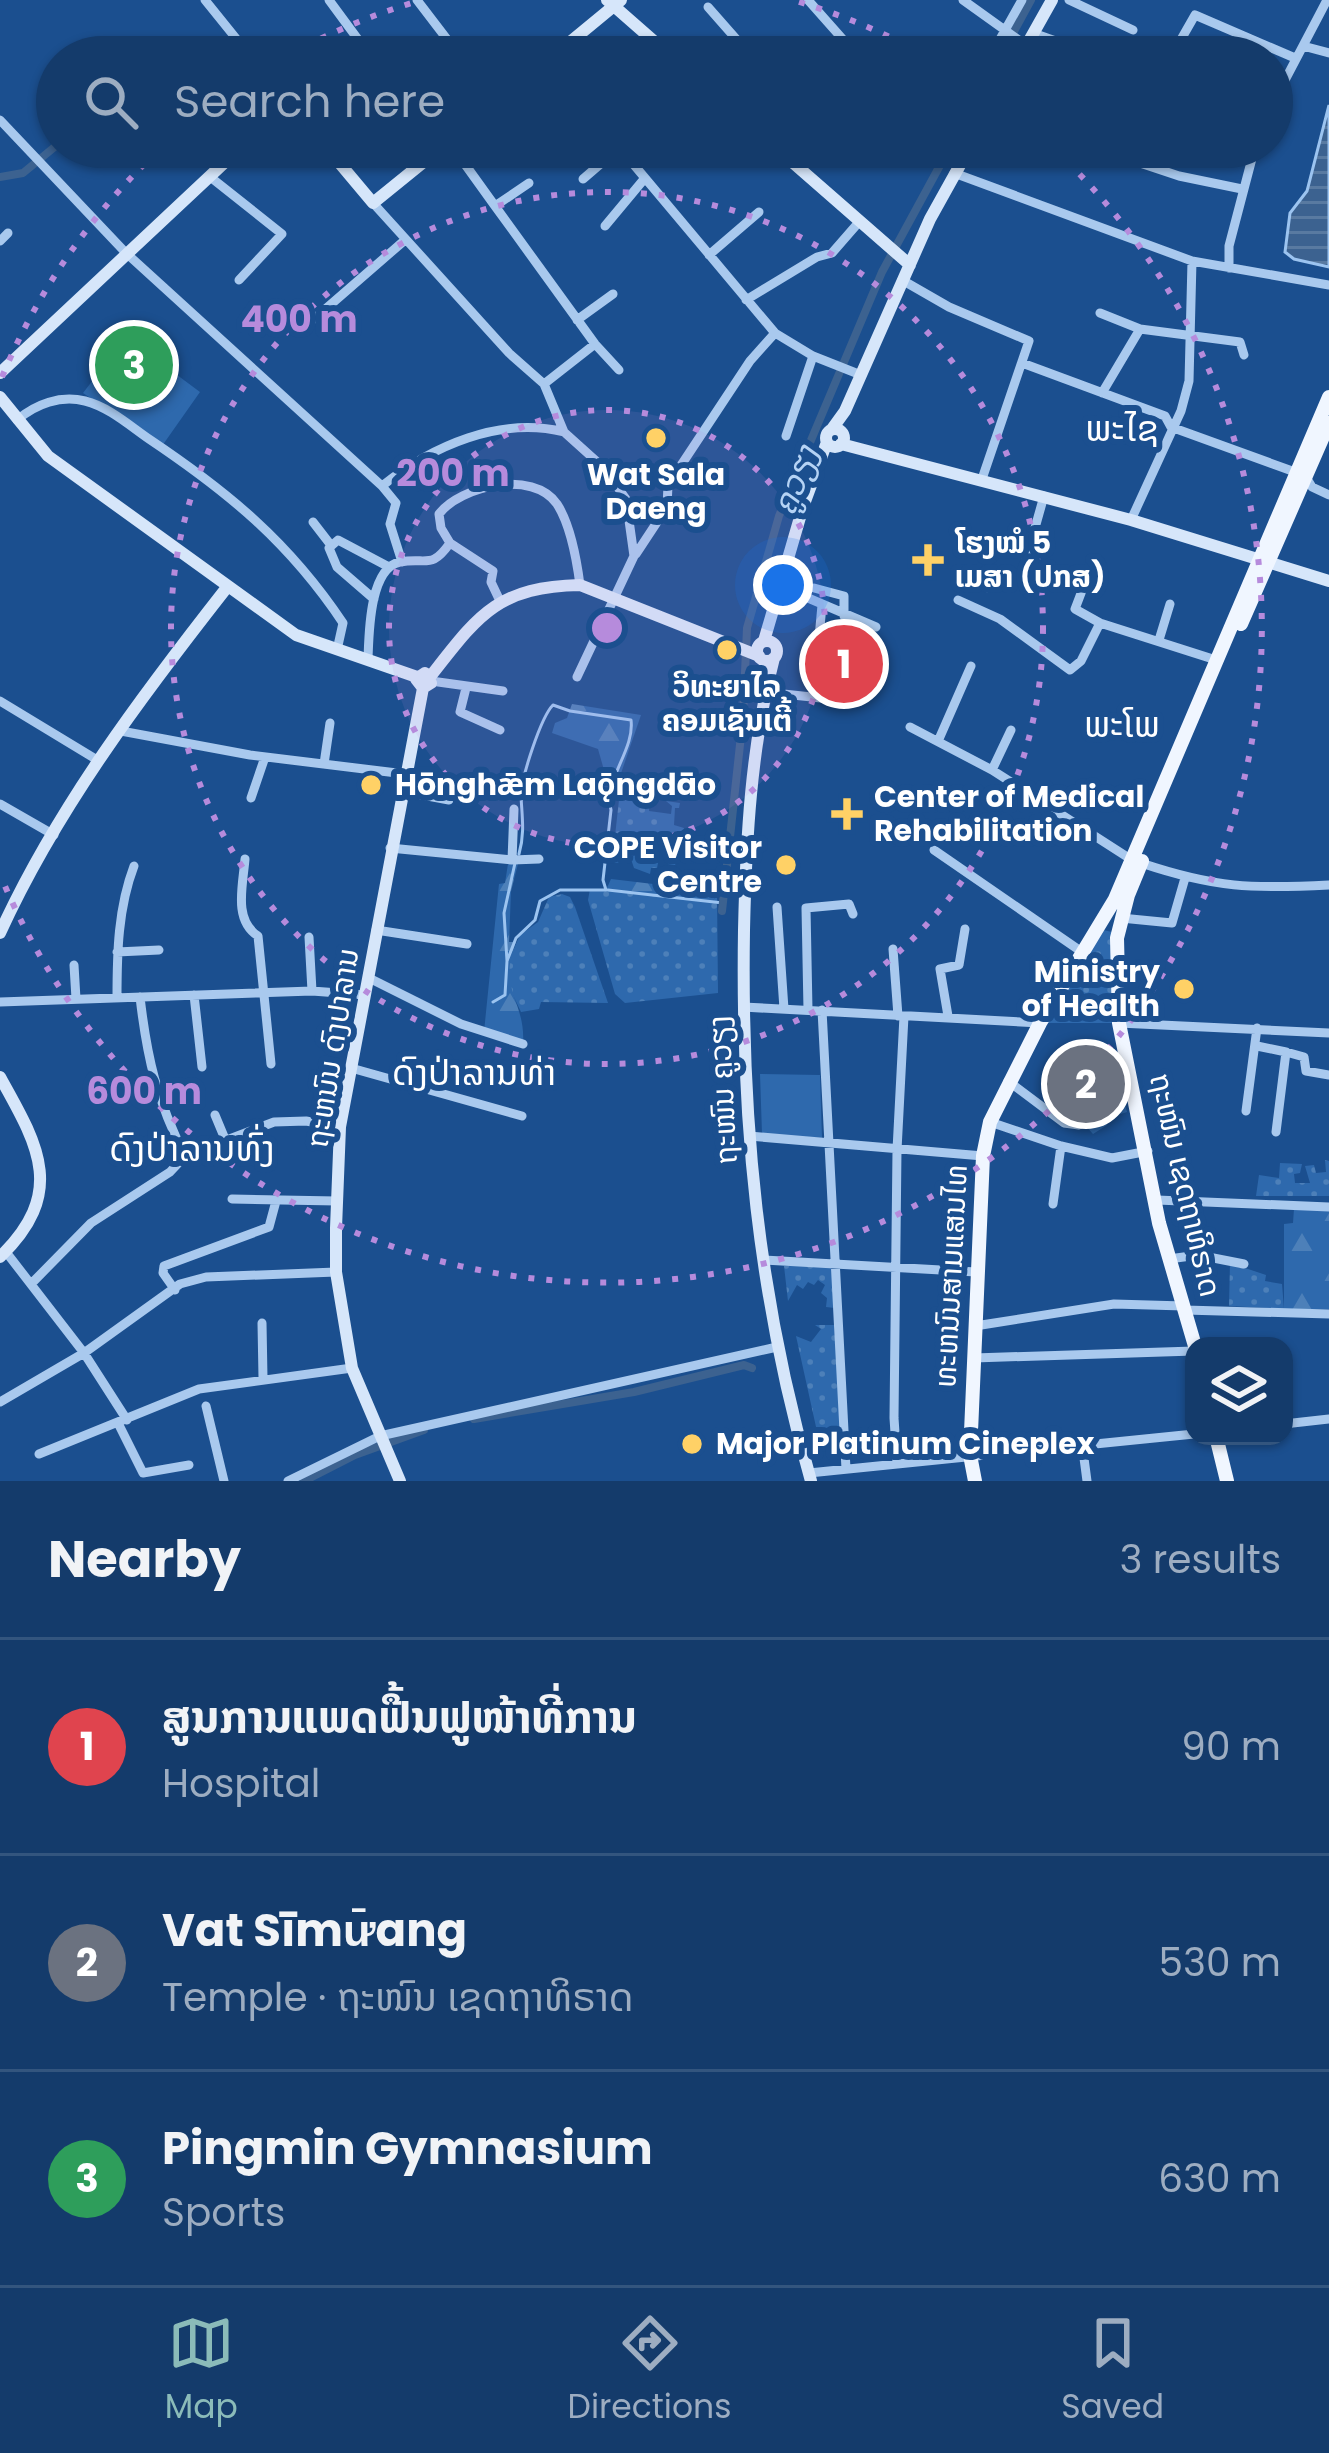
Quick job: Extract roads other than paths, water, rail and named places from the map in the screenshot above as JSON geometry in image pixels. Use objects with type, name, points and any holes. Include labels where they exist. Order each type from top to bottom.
[{"type":"main road","points":[[1263,561],[1329,398]]},
{"type":"main road","points":[[1300,474],[1325,444],[1329,423]]},
{"type":"main road","name":"ທະຫນົນສາມແສນໄທ","points":[[975,1481],[970,1455],[976,1272],[983,1156],[990,1122],[1040,1023],[1137,862],[1216,659],[1263,561]]},
{"type":"main road","name":"ຖະໜົນ ເຊດຖາທິຣາດ","points":[[1191,1337],[1169,1259],[1119,1023],[1118,938],[1137,862],[1263,561]]},
{"type":"main road","points":[[1115,899],[1108,922],[1116,927],[1121,918]]},
{"type":"main road","points":[[1092,936],[1103,930],[1118,938]]},
{"type":"main road","points":[[1218,1445],[1227,1481]]},
{"type":"street","points":[[205,0],[234,36]]},
{"type":"street","points":[[329,0],[356,36]]},
{"type":"street","points":[[417,0],[445,36]]},
{"type":"street","points":[[808,0],[840,36]]},
{"type":"street","points":[[964,0],[1014,36]]},
{"type":"street","points":[[1002,36],[1022,0]]},
{"type":"street","points":[[1030,36],[1052,0]]},
{"type":"street","points":[[1069,0],[1133,30]]},
{"type":"street","points":[[1293,62],[1327,0]]},
{"type":"street","points":[[576,36],[614,2],[650,36]]},
{"type":"street","points":[[708,7],[734,36]]},
{"type":"street","points":[[1184,36],[1195,15],[1244,36]]},
{"type":"street","points":[[1303,46],[1329,53]]},
{"type":"street","points":[[0,120],[36,160]]},
{"type":"street","points":[[44,168],[126,254],[382,486],[396,503],[390,521],[402,562]]},
{"type":"street","points":[[0,373],[218,168]]},
{"type":"street","points":[[344,168],[509,353],[544,384],[564,432],[604,467],[626,499],[634,556]]},
{"type":"street","points":[[373,203],[413,168]]},
{"type":"street","points":[[468,168],[595,344],[619,370]]},
{"type":"street","points":[[583,178],[595,168]]},
{"type":"street","points":[[637,168],[775,333],[857,374]]},
{"type":"street","points":[[799,168],[906,263]]},
{"type":"street","name":"ຖະໜົນ ຄູວຽງ","points":[[810,1477],[777,1348],[746,1136],[745,869],[765,692],[763,651],[816,470],[838,438],[857,374],[906,263],[957,168]]},
{"type":"street","points":[[1155,168],[1242,189]]},
{"type":"street","points":[[1229,268],[1229,246],[1248,168]]},
{"type":"street","points":[[954,173],[1192,261],[1329,285]]},
{"type":"street","points":[[209,176],[282,234],[239,280]]},
{"type":"street","points":[[605,226],[645,178]]},
{"type":"street","points":[[495,206],[529,183]]},
{"type":"street","points":[[709,255],[759,212]]},
{"type":"street","points":[[746,300],[817,256],[832,253],[859,222]]},
{"type":"street","points":[[314,319],[405,240]]},
{"type":"street","points":[[1131,520],[1181,410],[1189,381],[1192,261]]},
{"type":"street","points":[[902,280],[1029,344],[982,479]]},
{"type":"street","points":[[578,320],[613,294]]},
{"type":"street","points":[[1100,314],[1140,329],[1240,342],[1244,355]]},
{"type":"street","points":[[1102,393],[1140,329]]},
{"type":"street","points":[[577,676],[634,556],[667,507],[668,485],[750,362],[775,333]]},
{"type":"street","points":[[544,384],[595,344]]},
{"type":"street","points":[[786,436],[813,356]]},
{"type":"street","points":[[1022,363],[1166,416],[1171,427],[1300,474],[1329,496]]},
{"type":"street","points":[[0,397],[48,456],[296,635],[425,681],[503,691]]},
{"type":"street","points":[[17,420],[42,404],[81,400],[106,410],[192,468],[244,507],[296,559],[343,623],[337,650]]},
{"type":"street","points":[[382,486],[425,455],[492,432],[518,427],[564,432]]},
{"type":"street","points":[[838,438],[1329,581]]},
{"type":"street","points":[[500,601],[490,582],[493,571],[450,542],[438,522],[451,501],[494,487],[528,487],[551,498],[560,509],[580,585]]},
{"type":"street","points":[[988,588],[995,579],[1022,574],[1044,496]]},
{"type":"street","points":[[313,522],[331,544]]},
{"type":"street","points":[[374,599],[338,567],[328,552],[331,544],[340,540],[389,567]]},
{"type":"street","points":[[368,659],[374,599],[389,567],[434,560],[450,542]]},
{"type":"street","name":"ຖະຫນົນ ດົງປາລານ","points":[[400,1481],[352,1368],[336,1272],[340,1127],[425,681],[481,614],[500,601],[552,586],[580,585],[695,634],[763,651]]},
{"type":"street","points":[[0,933],[99,761],[228,586]]},
{"type":"street","points":[[780,586],[876,627]]},
{"type":"street","points":[[814,588],[844,596],[847,617],[829,653],[818,649],[822,605]]},
{"type":"street","points":[[1083,588],[1075,609],[1100,623],[1216,659]]},
{"type":"street","points":[[958,600],[1000,619],[1070,670],[1081,661],[1100,623]]},
{"type":"street","points":[[1159,640],[1170,604]]},
{"type":"street","points":[[765,692],[858,701],[875,663]]},
{"type":"street","points":[[939,739],[971,666]]},
{"type":"street","points":[[466,688],[460,712],[500,730]]},
{"type":"street","points":[[0,701],[99,761]]},
{"type":"street","points":[[324,764],[330,724]]},
{"type":"street","points":[[910,727],[992,770],[1137,862],[1207,884],[1255,889],[1329,885]]},
{"type":"street","points":[[992,770],[1011,730]]},
{"type":"street","points":[[121,731],[265,757],[405,774]]},
{"type":"street","points":[[251,798],[265,757]]},
{"type":"street","points":[[401,791],[449,800]]},
{"type":"street","points":[[0,804],[54,835]]},
{"type":"street","points":[[513,860],[514,809]]},
{"type":"street","points":[[390,848],[539,859]]},
{"type":"street","points":[[934,850],[1082,952]]},
{"type":"street","points":[[245,859],[243,919],[247,929],[258,936],[263,961],[261,993],[271,1064]]},
{"type":"street","points":[[117,998],[117,952],[125,890],[134,866]]},
{"type":"street","points":[[1121,918],[1172,923],[1185,878]]},
{"type":"street","points":[[808,1010],[806,908],[849,904],[853,914]]},
{"type":"street","points":[[777,907],[784,1009]]},
{"type":"street","points":[[948,1016],[940,969],[957,968],[964,928]]},
{"type":"street","points":[[376,929],[467,944]]},
{"type":"street","points":[[309,937],[312,992]]},
{"type":"street","points":[[892,949],[901,1016],[893,1418],[897,1463]]},
{"type":"street","points":[[117,952],[159,950]]},
{"type":"street","points":[[74,964],[76,999]]},
{"type":"street","points":[[369,978],[460,1024],[523,1044]]},
{"type":"street","points":[[0,1002],[312,992],[364,995]]},
{"type":"street","points":[[194,995],[202,1067]]},
{"type":"street","points":[[140,997],[148,1062],[164,1114],[185,1156]]},
{"type":"street","points":[[743,1007],[1040,1023]]},
{"type":"street","points":[[822,1010],[846,1469]]},
{"type":"street","points":[[1119,1023],[1329,1033]]},
{"type":"street","points":[[1246,1112],[1257,1028]]},
{"type":"street","points":[[1257,1046],[1304,1057],[1306,1071],[1329,1075]]},
{"type":"street","points":[[1276,1132],[1286,1052]]},
{"type":"street","points":[[1008,1081],[1064,1123],[1079,1125],[1102,1081],[1118,1077],[1129,1062]]},
{"type":"street","points":[[352,1068],[523,1116]]},
{"type":"street","points":[[0,1077],[33,1136],[40,1159],[33,1210],[3,1254],[84,1353],[123,1422],[142,1473],[189,1465]]},
{"type":"street","points":[[215,1115],[225,1139]]},
{"type":"street","points":[[31,1284],[91,1223],[170,1172],[185,1156],[286,1120],[340,1127]]},
{"type":"street","points":[[990,1122],[1112,1158],[1148,1150]]},
{"type":"street","points":[[746,1136],[983,1156]]},
{"type":"street","points":[[1053,1204],[1060,1146]]},
{"type":"street","points":[[232,1199],[338,1201]]},
{"type":"street","points":[[1157,1200],[1329,1207]]},
{"type":"street","points":[[175,1290],[163,1273],[164,1266],[269,1227],[276,1201]]},
{"type":"street","points":[[1169,1259],[1198,1255],[1244,1264]]},
{"type":"street","points":[[764,1259],[976,1272]]},
{"type":"street","points":[[0,1402],[84,1353],[180,1284],[206,1277],[336,1272]]},
{"type":"street","points":[[975,1326],[1114,1304],[1329,1314]]},
{"type":"street","points":[[262,1323],[263,1378]]},
{"type":"street","points":[[288,1481],[384,1444],[777,1348]]},
{"type":"street","points":[[974,1358],[1185,1349]]},
{"type":"street","points":[[39,1454],[199,1389],[352,1368]]},
{"type":"street","points":[[206,1406],[224,1481]]},
{"type":"street","points":[[1293,1423],[1329,1420]]},
{"type":"street","points":[[810,1477],[897,1463],[1185,1435]]},
{"type":"street","points":[[1082,1443],[1087,1481]]},
{"type":"waterway","name":"ຄູວຽງ","points":[[1011,36],[1031,0]]},
{"type":"waterway","points":[[0,177],[23,173],[36,162]]},
{"type":"waterway","name":"ຄູວຽງ","points":[[722,911],[743,717],[747,628],[779,516],[882,272],[939,168]]},
{"type":"waterway","points":[[493,1002],[505,995],[507,961],[516,938],[535,920],[540,901],[560,890],[606,890],[611,788],[631,720],[553,705],[524,776],[519,854]]},
{"type":"waterway","points":[[507,961],[504,913],[515,863]]},
{"type":"waterway","points":[[608,890],[723,903]]},
{"type":"waterway","points":[[474,1419],[634,1392],[744,1365],[752,1368]]},
{"type":"waterway","points":[[304,1481],[355,1455],[424,1430]]},
{"type":"place","name":"Pingmin Gymnasium","points":[[134,365]]},
{"type":"place","name":"Wat Sala Daeng","points":[[656,438]]},
{"type":"place","name":"ໂຮງໝໍ 5 ເມສາ (ປກສ)","points":[[928,560]]},
{"type":"place","name":"ວິທະຍາໄລ ຄອມເຊັນເຕີ້","points":[[727,650]]},
{"type":"place","name":"ສູນການແພດຟື້ນຟູໜ້າທີ່ການ","points":[[844,664]]},
{"type":"place","name":"Hōnghǣm Laǭngdāo","points":[[371,785]]},
{"type":"place","name":"Center of Medical Rehabilitation","points":[[847,814]]},
{"type":"place","name":"COPE Visitor Centre","points":[[786,865]]},
{"type":"place","name":"Ministry of Health","points":[[1184,989]]},
{"type":"place","name":"Vat Sīmư̄ang","points":[[1086,1084]]},
{"type":"place","name":"Major Platinum Cineplex","points":[[692,1444]]},
{"type":"district","name":"ພະໄຊ","points":[[1122,428]]},
{"type":"district","name":"ພະໂພ","points":[[1122,724]]},
{"type":"district","name":"ດົງປ່າລານທ່າ","points":[[474,1072]]},
{"type":"district","name":"ດົງປ່າລານທົ່ງ","points":[[192,1148]]}]
